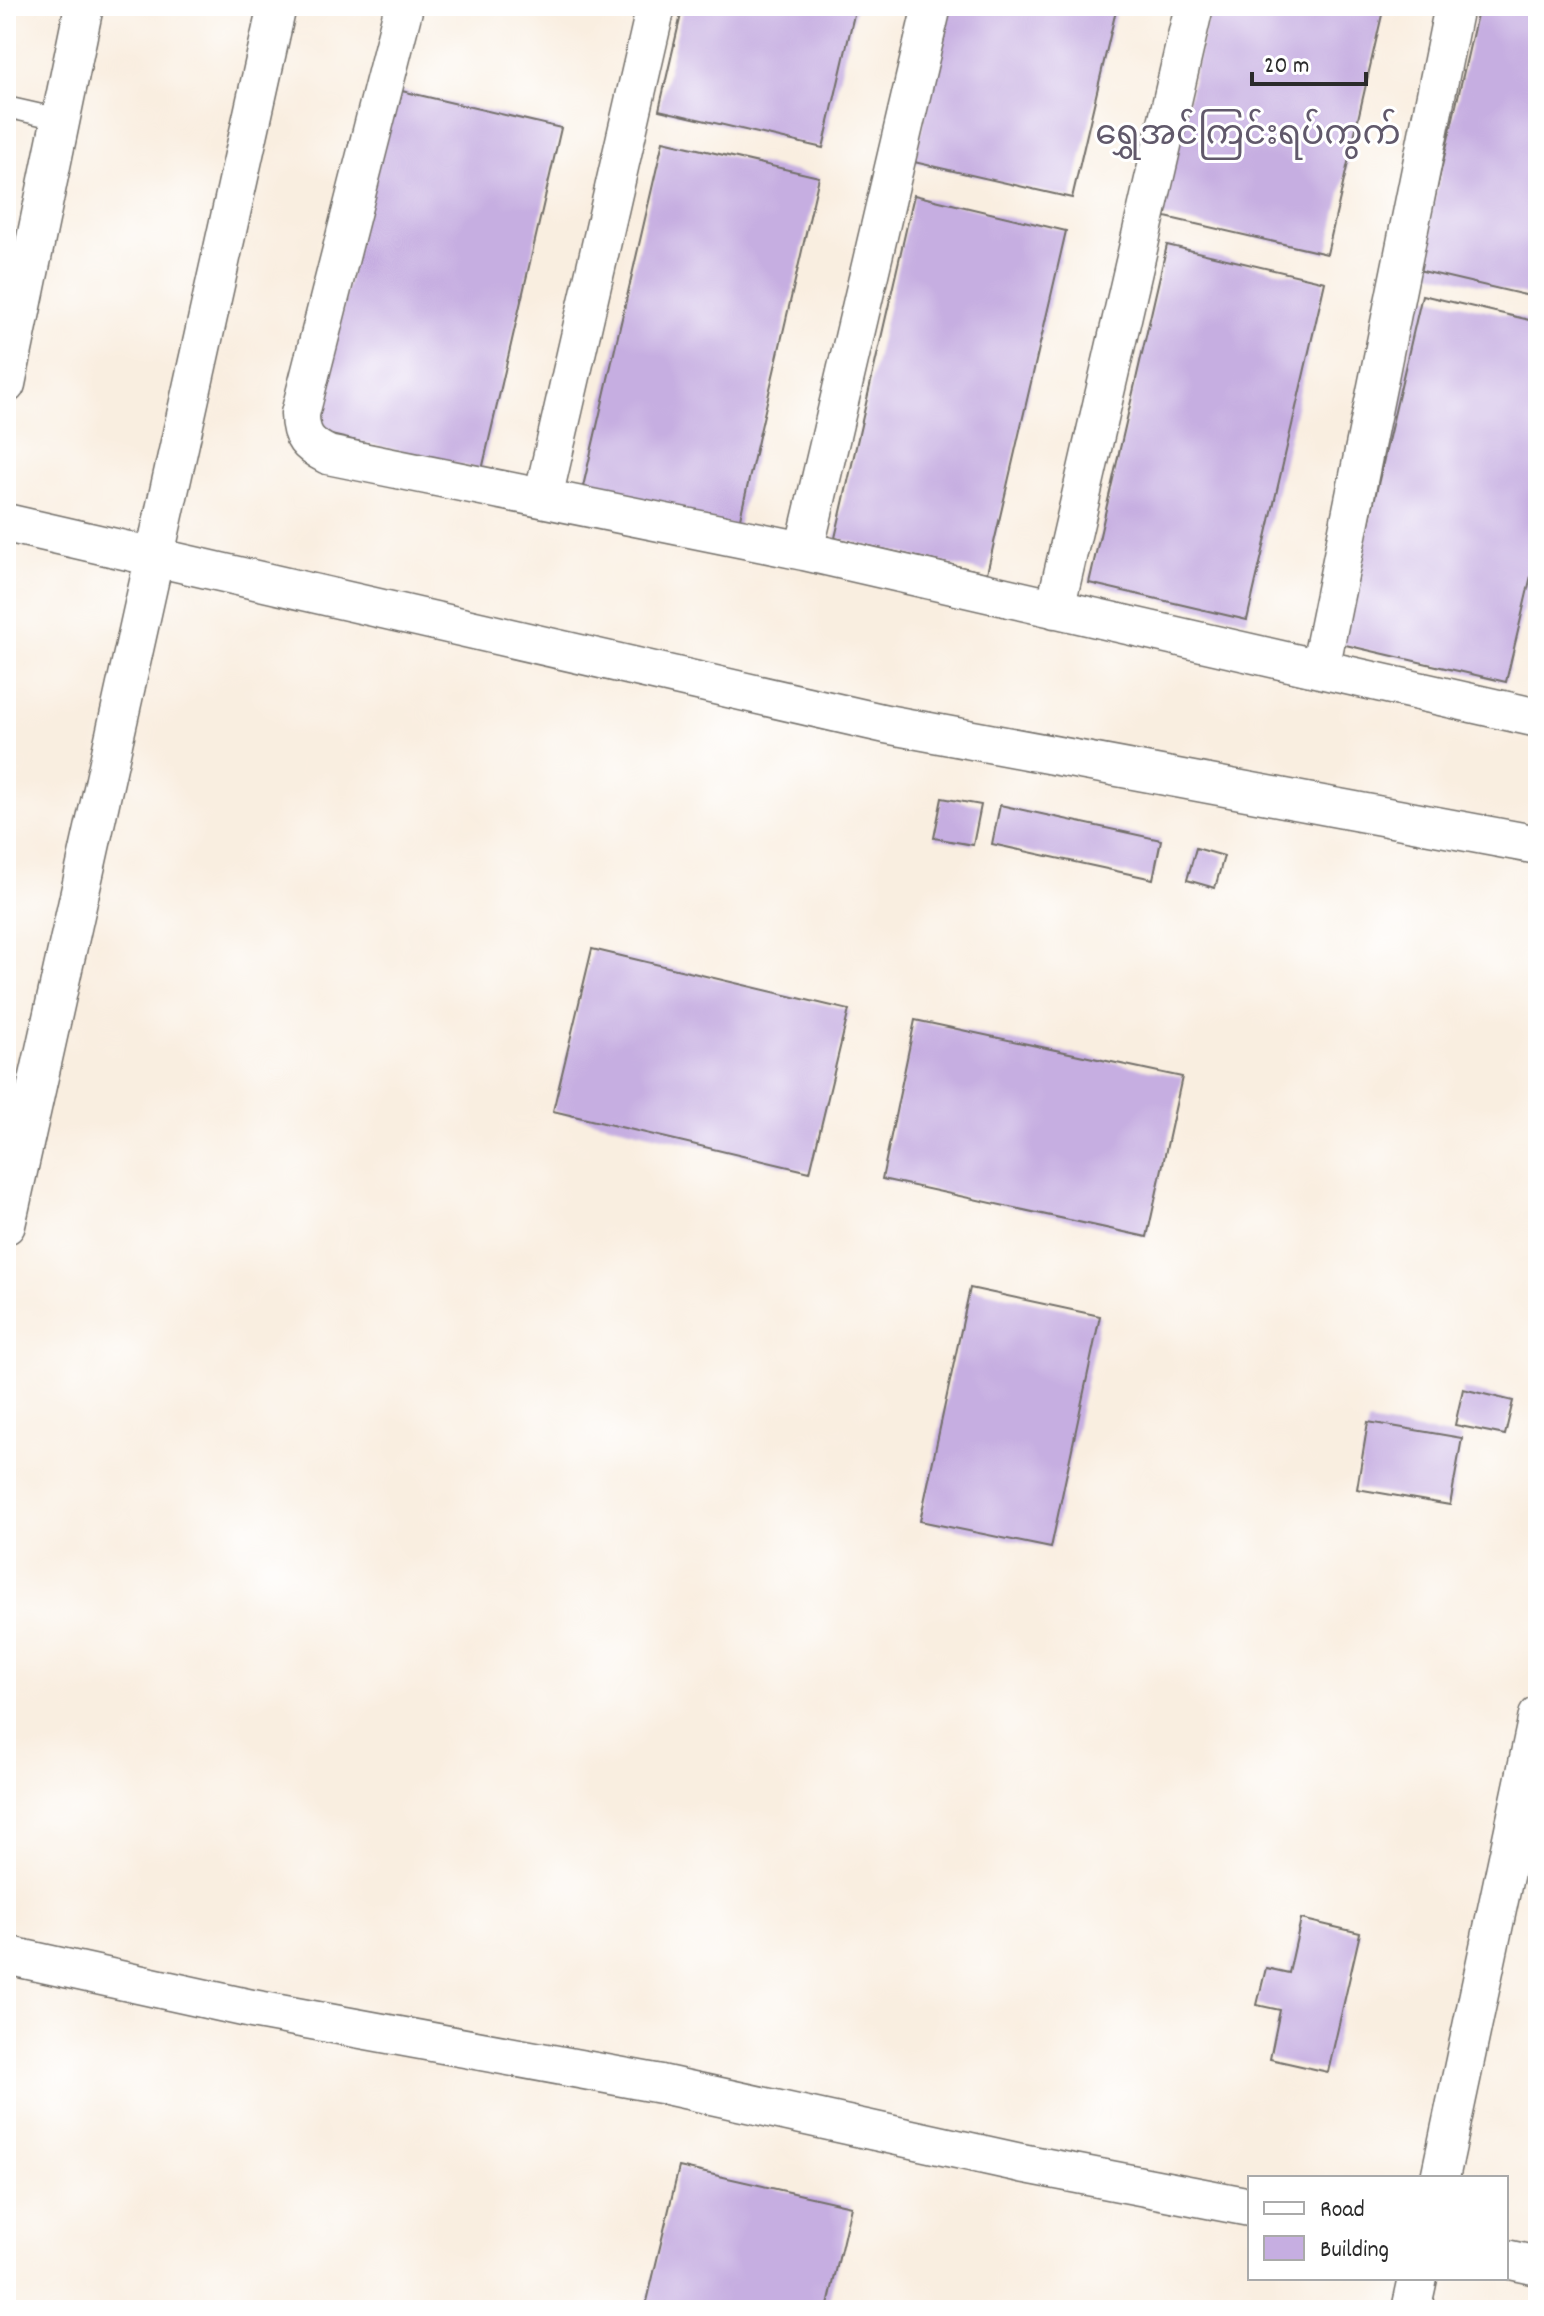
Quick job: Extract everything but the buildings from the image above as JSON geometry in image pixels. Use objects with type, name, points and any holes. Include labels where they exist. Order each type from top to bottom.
[{"type":"street","points":[[6,384],[84,6]]},
{"type":"street","points":[[6,1225],[277,6]]},
{"type":"street","points":[[404,6],[300,414],[300,431],[310,446],[328,455],[804,551],[1538,718]]},
{"type":"street","points":[[543,498],[656,6]]},
{"type":"street","points":[[804,551],[932,6]]},
{"type":"street","points":[[1055,609],[1194,6]]},
{"type":"street","points":[[1320,669],[1454,6]]},
{"type":"street","points":[[6,523],[886,724],[1538,845]]},
{"type":"street","points":[[1440,2176],[1538,1716]]},
{"type":"street","points":[[6,1955],[252,2009],[661,2084],[1021,2163],[1248,2207]]},
{"type":"street","points":[[1508,2259],[1538,2266]]},
{"type":"street","points":[[1411,2310],[1418,2280]]},
{"type":"lane","points":[[6,107],[59,119]]},
{"type":"district","name":"ရွှေအင်ကြင်းရပ်ကွက်","points":[[1248,137]]}]
